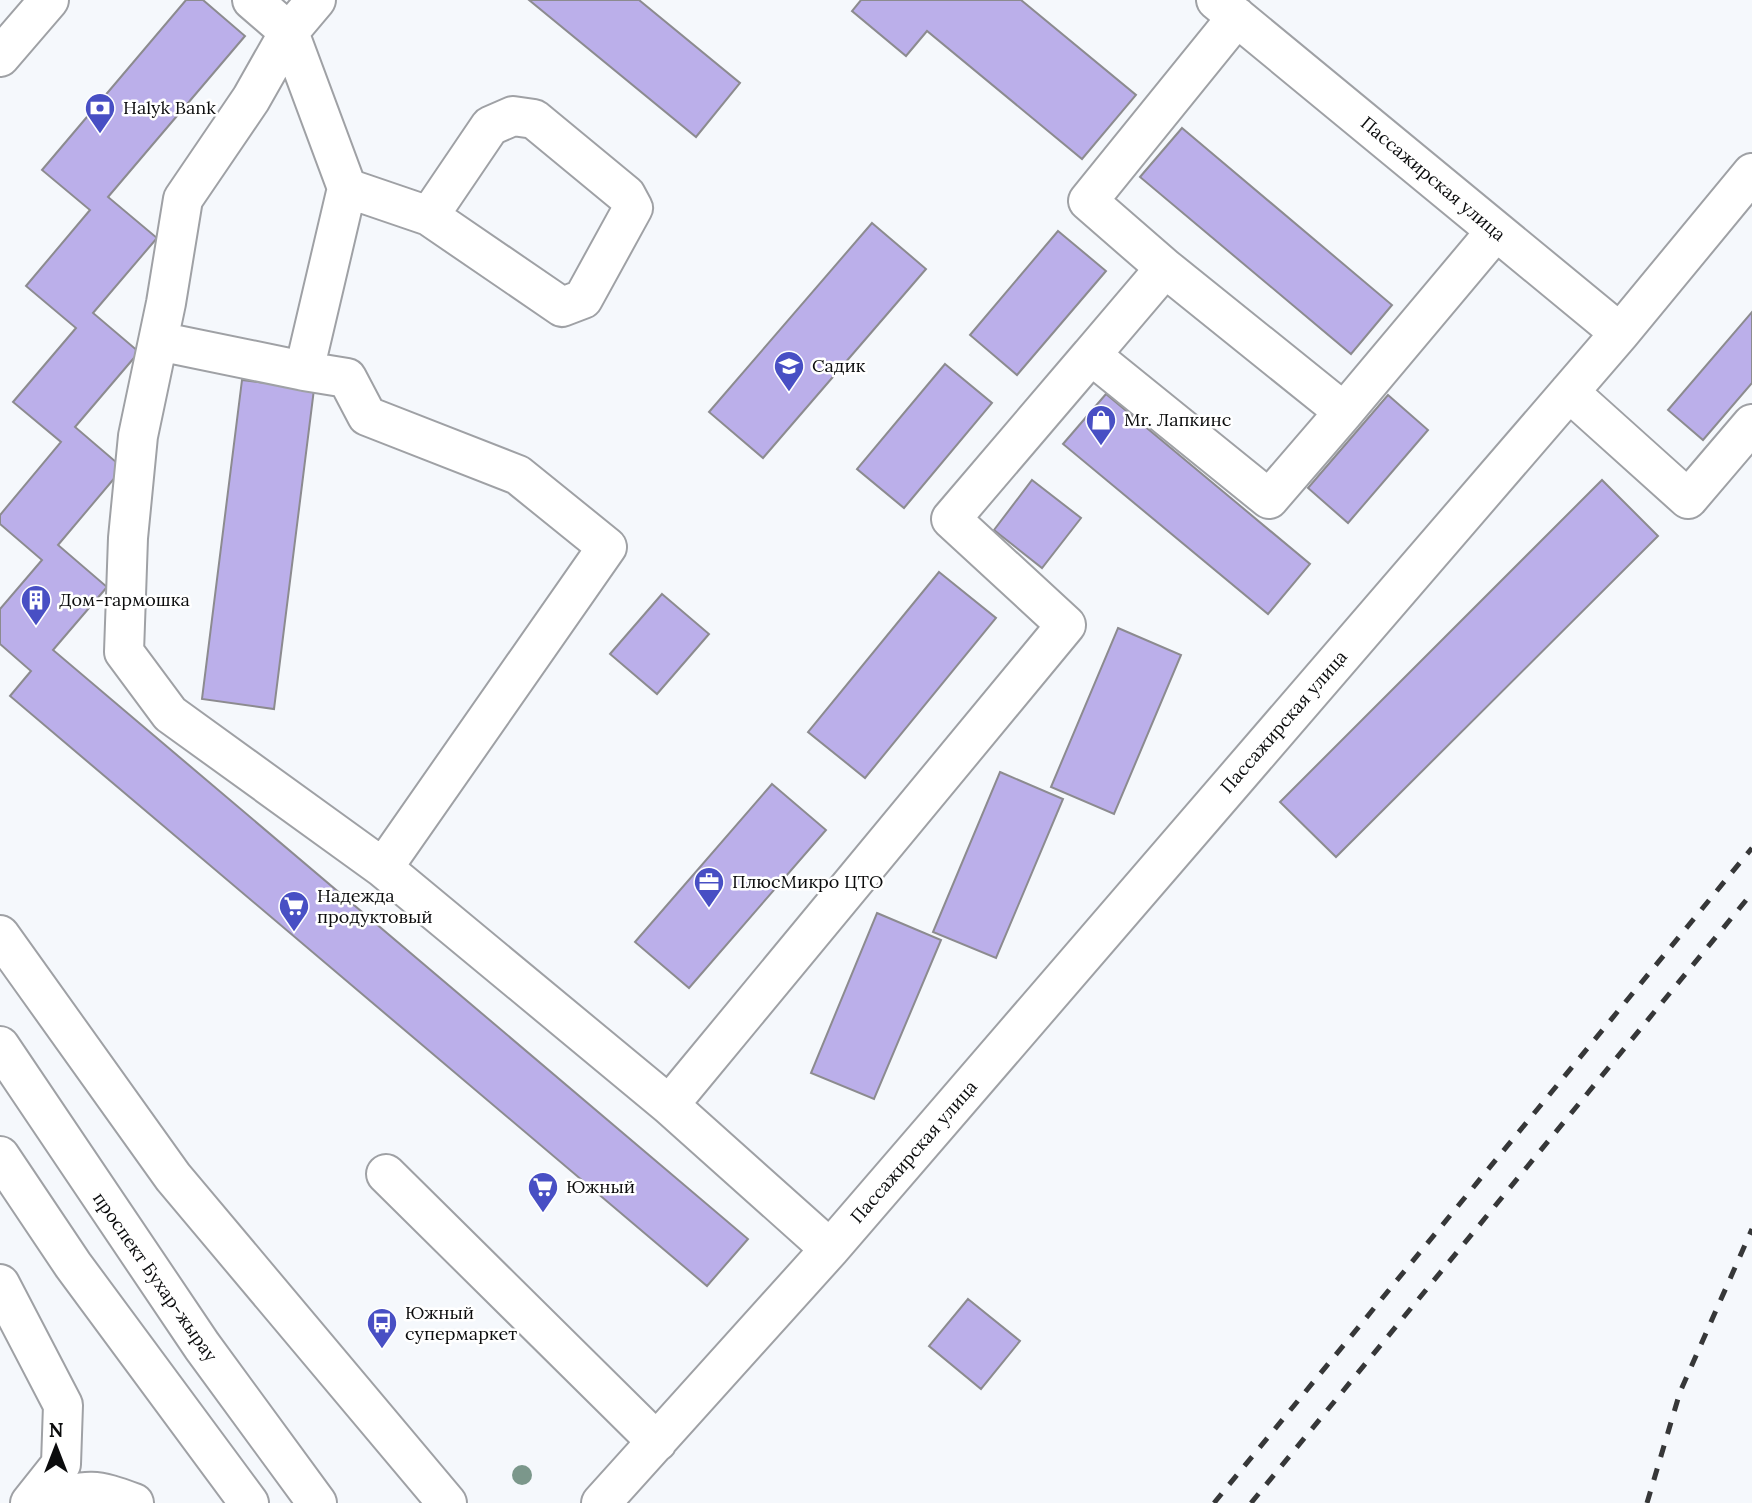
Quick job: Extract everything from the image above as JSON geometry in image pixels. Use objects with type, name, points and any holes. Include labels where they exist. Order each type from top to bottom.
[{"type":"street","points":[[252,0],[289,32],[347,188],[304,371]]},
{"type":"street","points":[[316,0],[289,32],[251,99],[183,199],[138,436],[128,538],[124,652],[170,714],[383,868],[669,1105],[830,1249]]},
{"type":"street","points":[[0,57],[42,2]]},
{"type":"street","points":[[1227,9],[1088,201],[1344,412]]},
{"type":"street","name":"Пассажирская улица","points":[[601,1503],[830,1249],[1620,333],[1227,9]]},
{"type":"street","points":[[347,188],[429,216],[562,307],[583,299],[633,208],[626,194],[534,119],[513,116],[490,126],[429,216]]},
{"type":"street","points":[[1620,333],[1752,173]]},
{"type":"street","points":[[1091,355],[1269,499],[1496,231]]},
{"type":"street","points":[[669,1105],[1066,625],[951,519],[1166,268]]},
{"type":"street","points":[[158,341],[347,378],[367,416],[518,475],[607,547],[383,868]]},
{"type":"street","points":[[1569,392],[1688,499],[1752,424]]},
{"type":"street","points":[[0,935],[173,1177],[447,1503]]},
{"type":"street","name":"проспект Бухар-жырау","points":[[0,1046],[202,1346],[317,1503]]},
{"type":"street","points":[[0,1156],[73,1265],[249,1503]]},
{"type":"street","points":[[386,1174],[657,1442]]},
{"type":"street","points":[[0,1284],[63,1405],[61,1464],[30,1503]]},
{"type":"street","points":[[49,1503],[78,1490],[109,1493],[134,1503]]},
{"type":"building","name":"Дом-гармошка","points":[[186,0],[203,0],[245,36],[108,197],[157,238],[93,313],[139,352],[75,427],[123,468],[58,545],[107,587],[53,650],[748,1239],[707,1286],[10,696],[31,671],[0,644],[0,609],[42,560],[0,524],[0,515],[61,442],[13,402],[76,328],[26,286],[90,210],[42,170]]},
{"type":"building","points":[[529,0],[639,0],[740,83],[696,137]]},
{"type":"building","points":[[861,0],[1021,0],[1136,95],[1082,159],[927,31],[906,56],[852,11]]},
{"type":"building","points":[[1182,128],[1392,305],[1351,354],[1140,177]]},
{"type":"building","points":[[872,223],[926,269],[763,458],[709,412]]},
{"type":"building","points":[[1058,231],[1106,271],[1017,375],[970,335]]},
{"type":"building","points":[[1752,312],[1752,383],[1703,440],[1668,410]]},
{"type":"building","points":[[945,364],[992,403],[904,508],[857,469]]},
{"type":"building","points":[[242,380],[314,389],[274,709],[202,699]]},
{"type":"building","points":[[1106,394],[1310,564],[1268,614],[1063,444]]},
{"type":"building","points":[[1388,395],[1428,430],[1348,523],[1308,488]]},
{"type":"building","points":[[1032,480],[1081,518],[1042,568],[994,530]]},
{"type":"building","points":[[1602,480],[1658,536],[1336,857],[1280,802]]},
{"type":"building","points":[[939,572],[996,618],[865,778],[808,732]]},
{"type":"building","points":[[662,594],[709,634],[657,694],[610,654]]},
{"type":"building","points":[[1118,628],[1181,655],[1114,814],[1051,787]]},
{"type":"building","points":[[1000,772],[1063,799],[996,958],[933,932]]},
{"type":"building","points":[[772,784],[826,830],[689,988],[635,942]]},
{"type":"building","points":[[877,913],[941,940],[874,1099],[811,1073]]},
{"type":"building","points":[[968,1299],[1020,1341],[981,1389],[929,1346]]},
{"type":"railway","points":[[1214,1503],[1752,848]]},
{"type":"railway","points":[[1251,1503],[1752,893]]},
{"type":"railway","points":[[1647,1503],[1680,1392],[1752,1229]]},
{"type":"place","name":"Halyk Bank","points":[[100,135]]},
{"type":"place","name":"Садик","points":[[789,393]]},
{"type":"place","name":"Mr. Лапкинс","points":[[1101,447]]},
{"type":"place","name":"Дом-гармошка","points":[[36,627]]},
{"type":"place","name":"ПлюсМикро ЦТО","points":[[709,909]]},
{"type":"place","name":"Надежда продуктовый","points":[[294,933]]},
{"type":"place","name":"Южный","points":[[543,1214]]},
{"type":"place","name":"Южный супермаркет","points":[[382,1350]]}]
